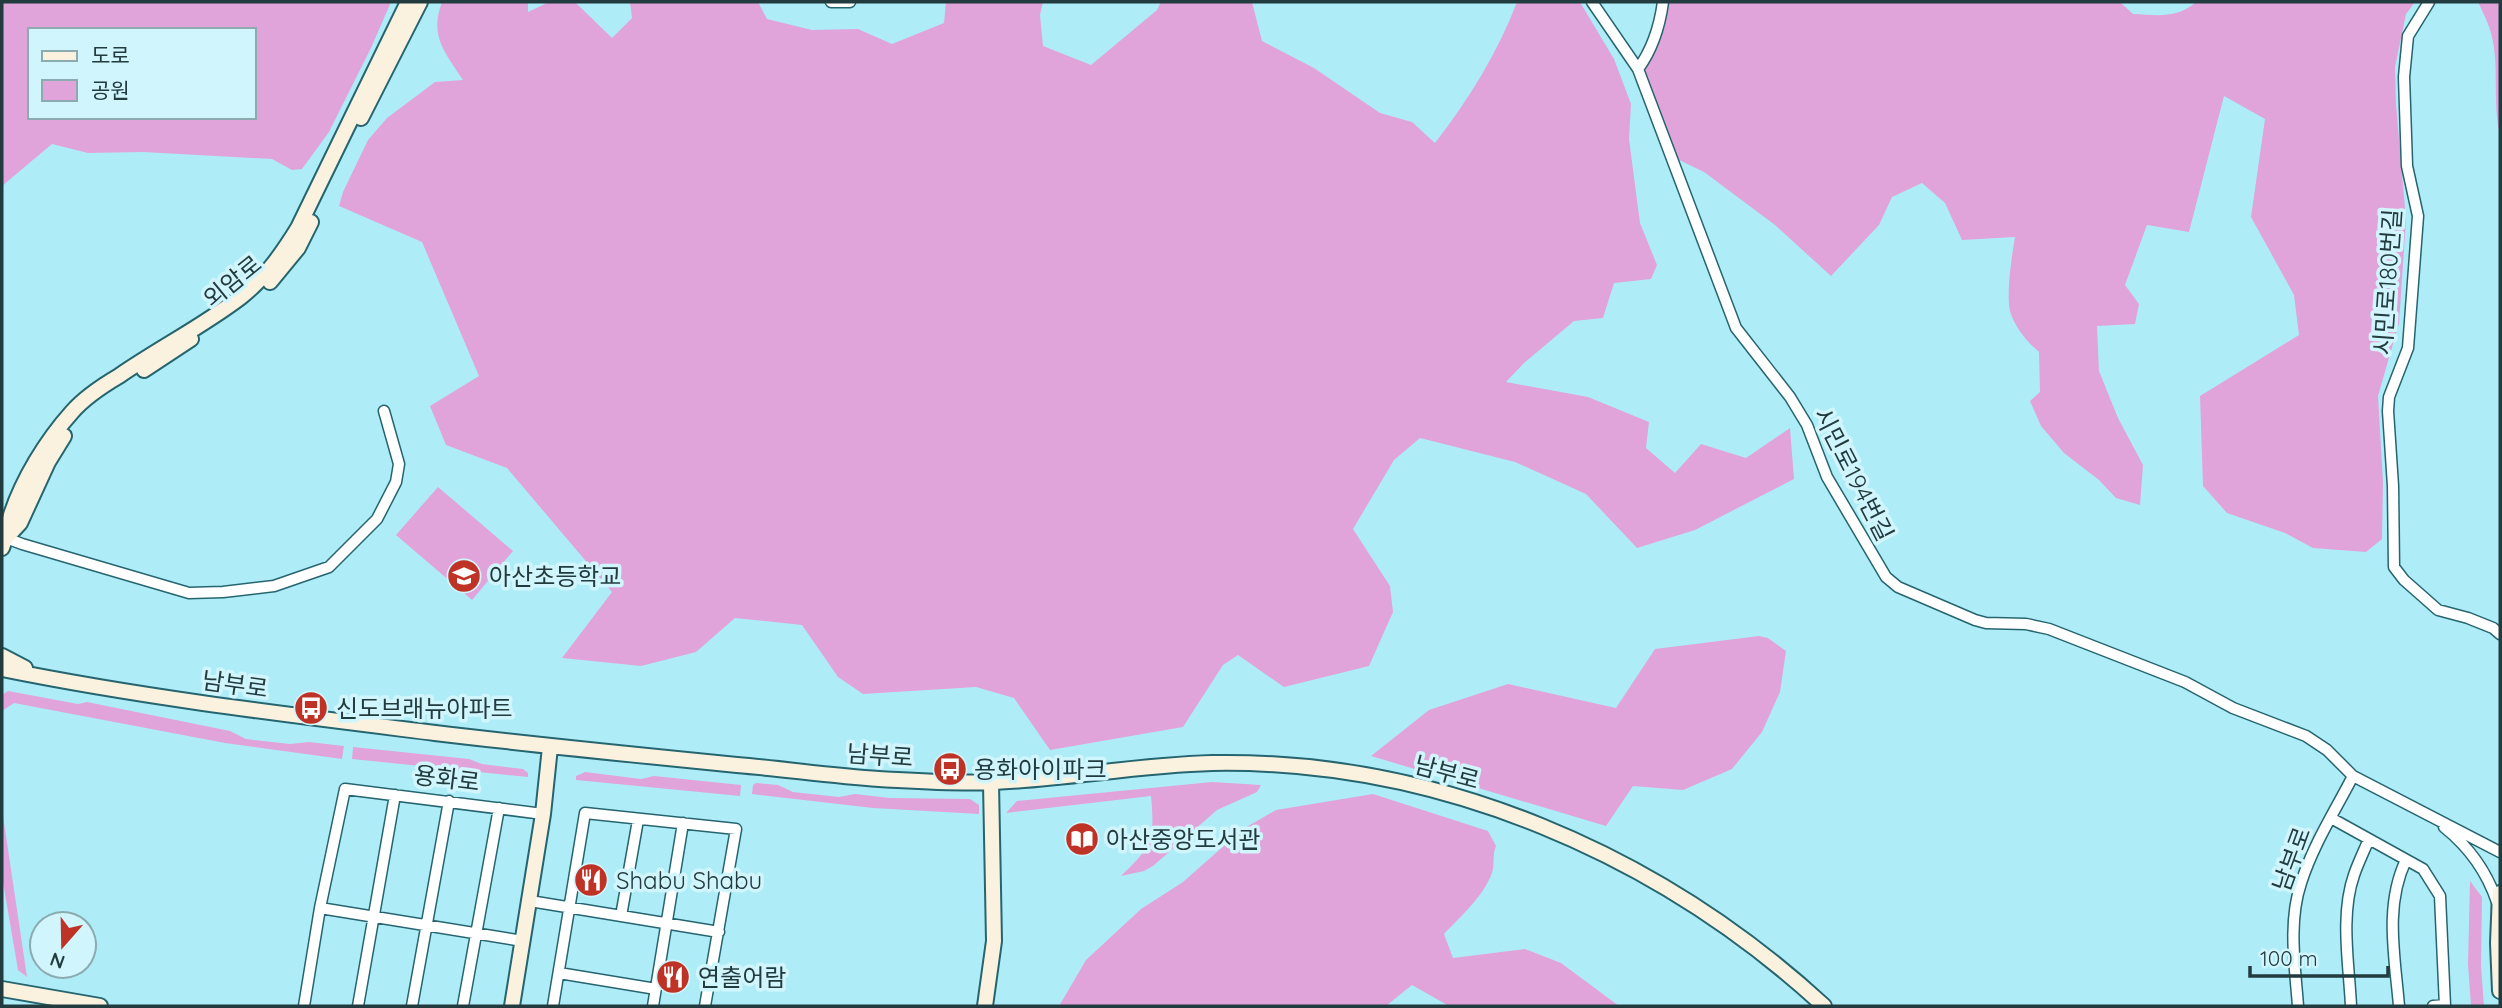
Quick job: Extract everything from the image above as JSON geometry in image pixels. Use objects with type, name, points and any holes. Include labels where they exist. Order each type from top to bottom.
[{"type":"street","name":"외암로","points":[[4,543],[9,519],[36,461],[74,410],[94,392],[240,298],[268,272],[298,228],[408,2]]},
{"type":"street","name":"외암로","points":[[4,543],[20,523],[48,462],[85,412],[112,391],[253,300],[284,267],[304,237],[420,2]]},
{"type":"street","points":[[831,2],[850,2]]},
{"type":"street","name":"시민로194번길","points":[[1592,2],[1638,69],[1736,328],[1790,397],[1827,477],[1886,577],[1898,587],[1975,620],[2026,624],[2049,629],[2185,682],[2233,708],[2306,736],[2327,750],[2353,776],[2500,852]]},
{"type":"street","points":[[1638,69],[1646,58],[1663,2]]},
{"type":"street","name":"시민로180번길","points":[[2429,2],[2408,36],[2404,77],[2407,166],[2418,216],[2408,348],[2389,397],[2388,411],[2393,486],[2394,567],[2403,580],[2438,610],[2468,618],[2500,634]]},
{"type":"street","points":[[4,543],[189,593],[274,586],[329,567],[377,519],[396,482],[399,464],[384,411]]},
{"type":"street","points":[[2,656],[38,675]]},
{"type":"street","name":"남부로","points":[[6,672],[236,708],[550,747],[879,779],[991,783],[1169,765],[1255,764],[1356,774],[1464,799],[1521,817],[1575,839],[1633,868],[1726,925],[1781,967],[1824,1006]]},
{"type":"street","points":[[512,1006],[530,901],[550,747]]},
{"type":"street","name":"남부로","points":[[2298,1006],[2294,947],[2300,885],[2316,846],[2353,776]]},
{"type":"street","points":[[985,1006],[994,941],[991,783]]},
{"type":"street","name":"용화로","points":[[320,908],[345,789],[542,814]]},
{"type":"street","points":[[358,1006],[394,795]]},
{"type":"street","points":[[412,1006],[449,801]]},
{"type":"street","points":[[463,1006],[499,808]]},
{"type":"street","points":[[553,1006],[585,813],[736,829],[705,1006]]},
{"type":"street","points":[[2433,817],[2452,833],[2475,859],[2500,900],[2500,991]]},
{"type":"street","points":[[2332,818],[2423,869],[2440,896],[2445,1006],[2433,1006]]},
{"type":"street","points":[[621,916],[638,820]]},
{"type":"street","points":[[653,1006],[683,823]]},
{"type":"street","points":[[2351,1006],[2347,926],[2349,901],[2353,876],[2369,839]]},
{"type":"street","points":[[2399,1006],[2392,914],[2397,878],[2406,860]]},
{"type":"street","points":[[530,901],[719,932]]},
{"type":"street","points":[[304,1006],[320,908],[523,941]]},
{"type":"street","points":[[559,973],[656,989]]},
{"type":"street","points":[[2,989],[55,1002],[100,1006]]},
{"type":"green space","points":[[2,2],[391,2],[329,132],[302,169],[292,170],[272,159],[143,152],[88,153],[52,144],[2,186]]},
{"type":"green space","points":[[442,2],[528,2],[528,12],[549,2],[575,2],[612,38],[632,18],[630,2],[758,2],[767,19],[812,30],[858,29],[892,44],[944,23],[946,2],[1043,2],[1040,15],[1043,46],[1091,65],[1157,10],[1161,2],[1252,2],[1262,41],[1314,68],[1380,113],[1412,122],[1435,143],[1481,76],[1501,40],[1517,2],[1580,2],[1614,59],[1631,104],[1629,139],[1640,223],[1657,265],[1651,279],[1614,283],[1603,318],[1574,321],[1524,363],[1506,382],[1588,397],[1649,422],[1646,448],[1675,473],[1701,444],[1746,458],[1790,428],[1794,479],[1695,530],[1637,548],[1586,494],[1515,462],[1420,438],[1394,460],[1353,529],[1390,586],[1393,612],[1369,666],[1284,687],[1238,655],[1223,665],[1183,727],[1050,750],[1014,698],[976,687],[863,694],[838,677],[802,625],[735,618],[696,652],[641,666],[562,658],[612,592],[507,468],[446,445],[430,406],[479,376],[422,242],[339,206],[368,140],[387,118],[435,82],[463,80],[445,52],[438,34],[438,14]]},
{"type":"green space","points":[[1657,2],[2120,2],[2133,14],[2158,15],[2174,14],[2196,2],[2415,2],[2406,14],[2395,67],[2406,220],[2399,323],[2378,396],[2383,482],[2382,539],[2366,552],[2313,548],[2285,533],[2227,513],[2203,486],[2200,396],[2299,335],[2294,295],[2251,217],[2265,119],[2224,96],[2189,232],[2147,225],[2125,285],[2139,304],[2135,324],[2097,326],[2099,371],[2118,418],[2143,465],[2140,505],[2116,498],[2099,480],[2064,453],[2041,426],[2030,401],[2040,392],[2039,352],[2018,328],[2010,311],[2010,274],[2015,237],[1962,240],[1945,203],[1922,183],[1892,197],[1879,225],[1831,276],[1775,225],[1704,172],[1675,158],[1639,75],[1653,34]]},
{"type":"green space","points":[[2478,2],[2500,2],[2500,135],[2496,110],[2494,46]]},
{"type":"green space","points":[[438,487],[513,551],[472,600],[396,535]]},
{"type":"green space","points":[[1759,636],[1768,638],[1786,651],[1780,692],[1762,732],[1732,769],[1683,790],[1633,786],[1606,826],[1371,756],[1429,710],[1508,684],[1616,708],[1655,649]]},
{"type":"green space","points":[[8,691],[78,704],[87,702],[230,731],[246,739],[344,746],[342,759],[225,743],[14,703],[2,711],[2,695]]},
{"type":"green space","points":[[353,747],[469,759],[482,764],[523,769],[528,773],[528,777],[352,759]]},
{"type":"green space","points":[[585,772],[641,779],[654,776],[741,785],[740,796],[576,780],[576,776]]},
{"type":"green space","points":[[1212,782],[1261,785],[1257,792],[1217,810],[1153,866],[1121,876],[1139,857],[1149,841],[1152,822],[1151,796],[1006,813],[1017,801]]},
{"type":"green space","points":[[753,785],[778,785],[793,792],[839,797],[855,794],[890,798],[970,799],[979,805],[979,814],[873,808],[752,794]]},
{"type":"green space","points":[[1373,794],[1488,831],[1496,846],[1493,870],[1488,882],[1471,906],[1444,934],[1453,958],[1525,949],[1561,963],[1619,1006],[1449,1006],[1412,985],[1386,1006],[1059,1006],[1086,960],[1141,909],[1183,882],[1243,829],[1276,810]]},
{"type":"green space","points":[[2,809],[27,977],[18,970],[2,876]]},
{"type":"green space","points":[[2470,881],[2482,897],[2481,966],[2484,1006],[2471,1006],[2468,964]]},
{"type":"place","name":"아산초등학교","points":[[464,576]]},
{"type":"place","name":"신도브래뉴아파트","points":[[311,708]]},
{"type":"place","name":"용화아이파크","points":[[950,769]]},
{"type":"place","name":"아산중앙도서관","points":[[1082,839]]},
{"type":"place","name":"Shabu Shabu","points":[[591,880]]},
{"type":"place","name":"연출어람","points":[[673,977]]}]
